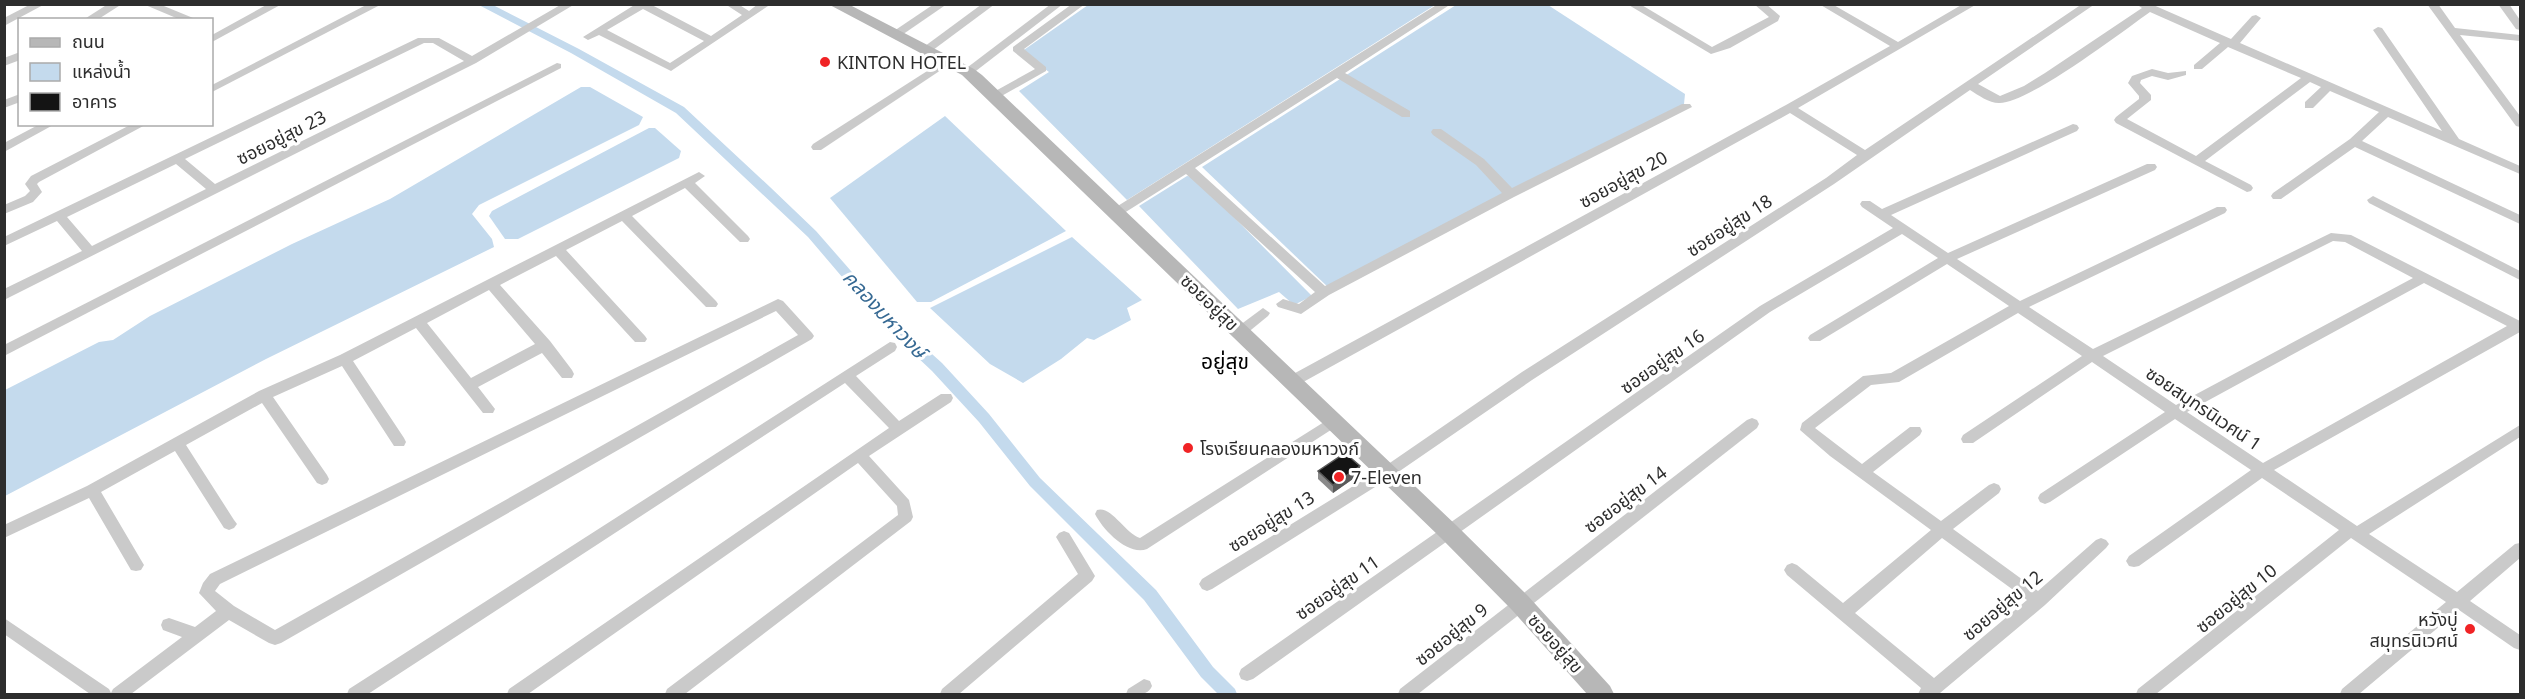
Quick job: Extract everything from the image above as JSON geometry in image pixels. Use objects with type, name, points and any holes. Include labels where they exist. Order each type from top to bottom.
[{"type":"street","points":[[4,23],[40,4]]},
{"type":"street","points":[[92,18],[117,4]]},
{"type":"street","points":[[148,4],[187,18]]},
{"type":"street","points":[[213,38],[277,4]]},
{"type":"street","points":[[213,89],[377,4]]},
{"type":"street","name":"ซอยอยู่สุข 23","points":[[4,295],[472,61],[570,4]]},
{"type":"street","points":[[730,4],[749,15]]},
{"type":"street","points":[[600,31],[668,68],[674,67],[766,4]]},
{"type":"street","name":"ซอยอยู่สุข","points":[[835,4],[968,72],[1449,532],[1520,603],[1602,694]]},
{"type":"street","points":[[895,35],[942,4]]},
{"type":"street","points":[[925,51],[990,4]]},
{"type":"street","points":[[968,72],[1058,4]]},
{"type":"street","points":[[994,96],[1042,69],[1017,49],[1080,4]]},
{"type":"street","points":[[1116,212],[1446,4]]},
{"type":"street","points":[[1632,4],[1711,51],[1726,46],[1774,19],[1772,12],[1759,4]]},
{"type":"street","points":[[1824,4],[1897,46]]},
{"type":"street","name":"ซอยอยู่สุข 20","points":[[1291,382],[1790,108],[1972,4]]},
{"type":"street","name":"ซอยอยู่สุข 18","points":[[1386,473],[1527,376],[1830,181],[2090,4]]},
{"type":"street","points":[[2167,16],[2177,4]]},
{"type":"street","points":[[2432,4],[2520,123]]},
{"type":"street","points":[[2503,4],[2520,27]]},
{"type":"street","points":[[588,38],[644,5],[711,40]]},
{"type":"street","points":[[1971,86],[1995,99],[2008,99],[2047,77],[2145,6],[2520,171]]},
{"type":"street","points":[[2198,67],[2229,44],[2256,18]]},
{"type":"street","points":[[213,25],[227,30]]},
{"type":"street","points":[[2378,30],[2455,142]]},
{"type":"street","points":[[2453,31],[2520,38]]},
{"type":"street","points":[[4,242],[422,40],[435,40],[472,61]]},
{"type":"street","points":[[4,63],[18,56]]},
{"type":"street","points":[[818,147],[946,62]]},
{"type":"street","points":[[4,351],[557,66]]},
{"type":"street","points":[[2182,73],[2168,77],[2152,72],[2136,78],[2134,83],[2145,95],[2145,100],[2120,119],[2129,127],[2247,188]]},
{"type":"street","points":[[1337,73],[1406,114]]},
{"type":"street","points":[[2197,161],[2309,78]]},
{"type":"street","points":[[2309,105],[2328,87]]},
{"type":"street","points":[[4,105],[18,98]]},
{"type":"street","points":[[1284,304],[1301,309],[1324,291],[1510,194],[1686,107]]},
{"type":"street","points":[[1790,108],[1865,155]]},
{"type":"street","points":[[2277,196],[2354,142],[2386,112]]},
{"type":"street","points":[[4,148],[46,126]]},
{"type":"street","points":[[4,210],[32,197],[36,192],[31,184],[35,179],[138,126]]},
{"type":"street","points":[[1880,215],[2073,128]]},
{"type":"street","points":[[1437,132],[1480,162],[1510,194]]},
{"type":"street","points":[[2354,142],[2520,220]]},
{"type":"street","points":[[178,159],[214,190]]},
{"type":"street","points":[[1815,338],[1946,259],[2151,167]]},
{"type":"street","points":[[1187,168],[1324,291]]},
{"type":"street","points":[[4,532],[92,490],[264,395],[345,359],[419,322],[693,179],[744,239]]},
{"type":"street","points":[[2373,200],[2520,276]]},
{"type":"street","name":"ซอยสมุทรนิเวศน์ 1","points":[[1866,204],[2520,643]]},
{"type":"street","points":[[2039,600],[1816,438],[1807,430],[1807,427],[1868,380],[1893,378],[2018,307],[2221,210]]},
{"type":"street","points":[[59,215],[90,252]]},
{"type":"street","points":[[624,215],[711,304]]},
{"type":"street","name":"ซอยอยู่สุข 16","points":[[1449,532],[1765,309],[1902,229]]},
{"type":"street","points":[[1968,439],[2091,356],[2331,237],[2347,238],[2520,326]]},
{"type":"street","points":[[558,250],[640,339]]},
{"type":"street","points":[[2045,498],[2175,412],[2423,278]]},
{"type":"street","points":[[491,284],[567,374]]},
{"type":"street","points":[[778,304],[807,336],[276,638],[228,611],[207,593],[215,579],[778,304]]},
{"type":"street","points":[[1241,331],[1263,313]]},
{"type":"street","points":[[419,322],[488,409]]},
{"type":"street","points":[[2134,561],[2262,470],[2520,326]]},
{"type":"street","points":[[469,385],[544,345]]},
{"type":"street","points":[[355,694],[890,347]]},
{"type":"street","points":[[345,359],[399,442]]},
{"type":"street","points":[[846,375],[898,429]]},
{"type":"street","points":[[264,395],[322,478]]},
{"type":"street","points":[[515,694],[859,455],[946,398]]},
{"type":"street","points":[[1102,514],[1125,539],[1132,544],[1142,545],[1332,422]]},
{"type":"street","name":"ซอยอยู่สุข 14","points":[[1520,603],[1752,424]]},
{"type":"street","name":"ซอยอยู่สุข 10","points":[[2144,694],[2354,532],[2520,430]]},
{"type":"street","points":[[1862,472],[1915,431]]},
{"type":"street","points":[[178,444],[229,524]]},
{"type":"street","points":[[673,694],[906,517],[904,504],[859,455]]},
{"type":"street","name":"ซอยอยู่สุข 13","points":[[1207,584],[1386,473]]},
{"type":"street","points":[[1844,612],[1942,529],[1994,489]]},
{"type":"street","points":[[92,490],[136,565]]},
{"type":"street","name":"ซอยอยู่สุข 11","points":[[1247,674],[1449,532]]},
{"type":"street","points":[[948,694],[1087,576],[1064,537]]},
{"type":"street","name":"ซอยอยู่สุข 12","points":[[1930,691],[2039,600],[2101,544]]},
{"type":"street","points":[[2348,694],[2520,549]]},
{"type":"street","points":[[1792,570],[1844,612],[1930,691]]},
{"type":"street","name":"ซอยอยู่สุข 9","points":[[1406,694],[1520,603]]},
{"type":"street","points":[[119,694],[228,611]]},
{"type":"street","points":[[4,625],[103,694]]},
{"type":"street","points":[[169,625],[197,635]]},
{"type":"water","points":[[1088,5],[1435,5],[1127,200],[1019,91],[1049,72],[1021,52]]},
{"type":"water","points":[[1456,5],[1548,5],[1685,94],[1684,104],[1330,289],[1202,167]]},
{"type":"water","points":[[581,87],[590,87],[643,117],[639,125],[479,205],[472,214],[492,239],[494,247],[266,359],[5,496],[5,390],[99,342],[113,340],[150,316],[292,244],[390,199]]},
{"type":"water","points":[[945,116],[1066,231],[931,302],[917,302],[830,198]]},
{"type":"water","points":[[649,128],[655,128],[681,151],[679,158],[518,239],[505,239],[489,216],[492,211]]},
{"type":"water","points":[[1187,176],[1194,177],[1312,296],[1294,305],[1279,292],[1238,309],[1139,206]]},
{"type":"water","points":[[1072,237],[1142,300],[1127,308],[1131,320],[1094,340],[1087,338],[1061,359],[1023,383],[990,364],[930,308]]},
{"type":"building","points":[[1345,453],[1360,466],[1333,485],[1318,471]]},
{"type":"waterway","name":"คลองมหาวงษ์","points":[[482,4],[575,51],[680,110],[812,234],[888,322],[937,367],[984,418],[1035,482],[1150,595],[1207,672],[1229,694]]},
{"type":"place","name":"KINTON HOTEL","points":[[825,62]]},
{"type":"place","name":"โรงเรียนคลองมหาวงก์","points":[[1188,448]]},
{"type":"place","name":"7-Eleven","points":[[1339,477]]},
{"type":"place","name":"หวังบู่ สมุทรนิเวศน์","points":[[2470,629]]},
{"type":"district","name":"อยู่สุข","points":[[1225,361]]}]
